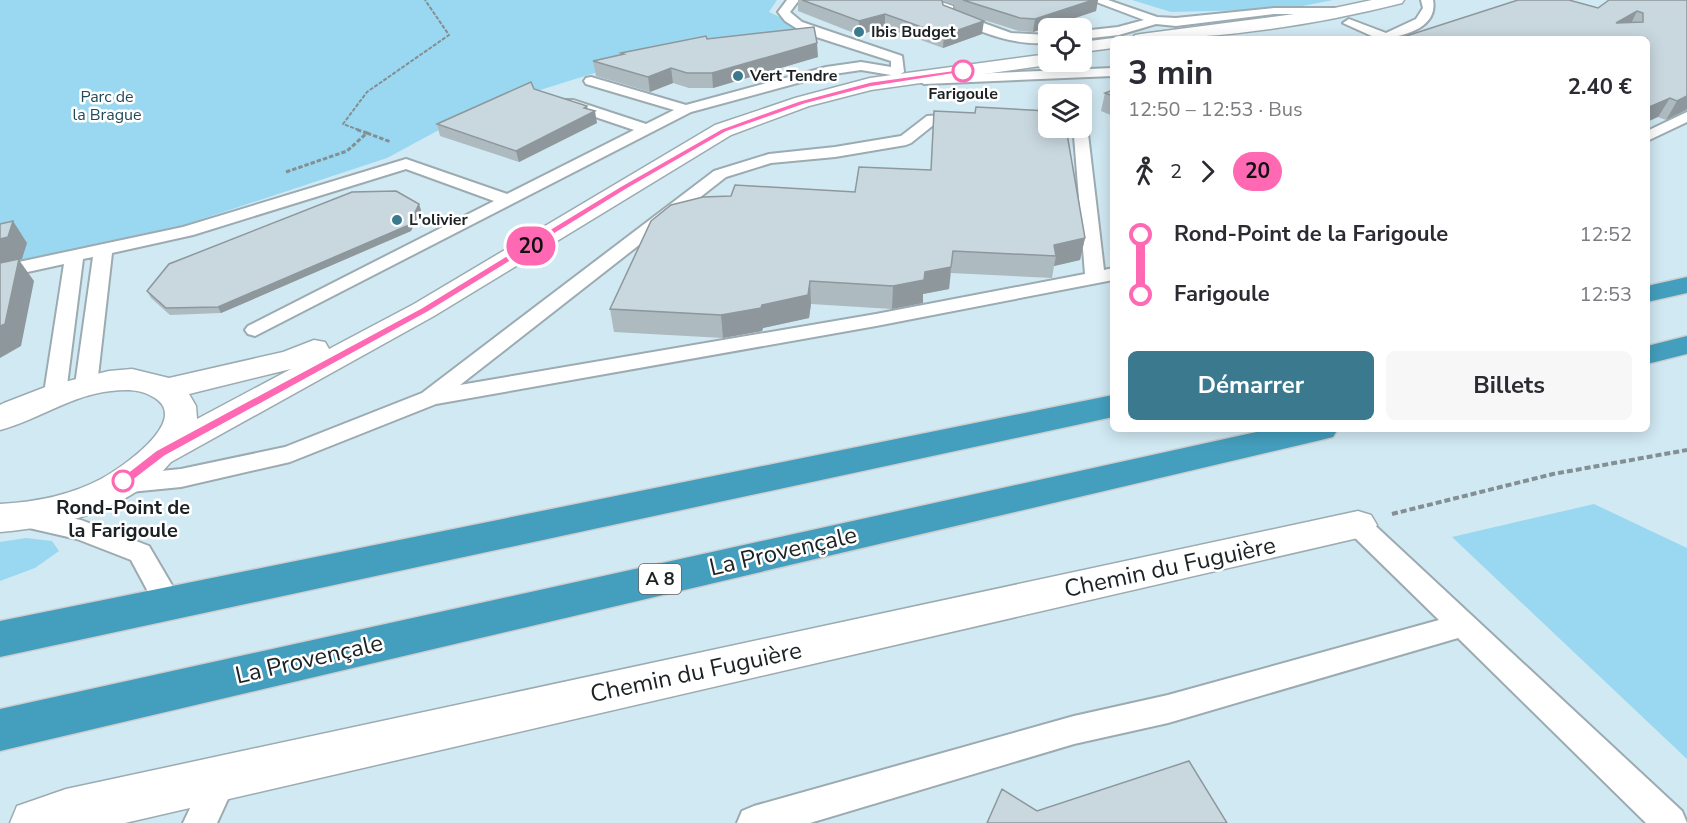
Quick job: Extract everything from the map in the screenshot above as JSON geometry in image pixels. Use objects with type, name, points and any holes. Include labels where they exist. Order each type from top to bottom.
[{"type":"highway","points":[[1650,293],[1687,285]]},
{"type":"highway","points":[[1650,354],[1687,345]]},
{"type":"highway","points":[[0,639],[1110,407]]},
{"type":"highway","name":"La Provençale","points":[[7,731],[1308,432]]},
{"type":"main road","points":[[1178,36],[1325,15],[1350,17],[1396,0]]},
{"type":"main road","points":[[1219,36],[1301,22],[1325,15]]},
{"type":"main road","points":[[1092,46],[1110,43]]},
{"type":"main road","points":[[1092,54],[1110,51]]},
{"type":"main road","points":[[12,518],[56,510],[89,499],[118,484],[161,453],[424,310],[723,130],[802,102],[896,77],[1038,54]]},
{"type":"main road","points":[[166,389],[293,359],[350,333],[705,125],[766,104],[852,81],[1038,61]]},
{"type":"main road","points":[[0,419],[21,407],[55,393],[86,385],[132,381],[151,383],[166,389],[178,400],[182,415],[176,433],[161,453]]},
{"type":"main road","name":"Chemin du Fuguière","points":[[35,823],[66,813],[222,777],[1358,525]]},
{"type":"lane","points":[[793,0],[784,12],[793,21],[822,35],[863,46],[897,59],[896,77]]},
{"type":"lane","points":[[924,0],[949,8],[947,14],[994,33],[1038,41]]},
{"type":"lane","points":[[1097,0],[1158,20],[1176,22],[1274,11],[1350,17],[1379,36]]},
{"type":"lane","points":[[1387,36],[1416,25],[1428,11],[1430,6],[1427,0]]},
{"type":"lane","points":[[1092,34],[1119,31],[1158,20]]},
{"type":"lane","points":[[1158,20],[1178,36]]},
{"type":"lane","points":[[255,330],[686,109],[826,71],[861,66],[896,77],[1110,72]]},
{"type":"lane","points":[[591,81],[686,109]]},
{"type":"lane","points":[[552,98],[646,129]]},
{"type":"lane","points":[[1650,135],[1687,116]]},
{"type":"lane","points":[[430,398],[720,174],[769,159],[835,152],[906,140],[932,118],[985,117]]},
{"type":"lane","points":[[118,484],[181,478],[290,454],[430,398],[876,320],[1104,276],[1082,138]]},
{"type":"lane","points":[[0,272],[187,231],[406,164],[507,200]]},
{"type":"lane","points":[[86,385],[103,250]]},
{"type":"lane","points":[[55,393],[74,255]]},
{"type":"lane","points":[[12,518],[81,530],[140,553],[169,604]]},
{"type":"lane","points":[[1358,525],[1670,823]]},
{"type":"lane","points":[[753,823],[1074,730],[1168,709],[1463,625]]},
{"type":"lane","points":[[200,823],[222,777]]},
{"type":"path","points":[[279,174],[346,151],[367,133],[343,124],[367,92],[449,35],[425,0]]},
{"type":"path","points":[[1418,506],[1553,474],[1687,450]]},
{"type":"shaded area","points":[[0,0],[1687,0],[1687,823],[0,823]]},
{"type":"green space","name":"Parc de la Brague","points":[[0,0],[777,0],[769,12],[826,38],[617,66],[476,110],[387,158],[181,226],[0,265]]},
{"type":"green space","points":[[1132,0],[1333,0],[1287,9],[1171,12]]},
{"type":"green space","points":[[1594,504],[1687,548],[1687,759],[1452,537]]},
{"type":"green space","points":[[26,538],[52,541],[59,551],[35,568],[0,581],[0,542]]},
{"type":"building","points":[[802,0],[942,0],[943,5],[984,21],[944,35],[885,14],[859,21]]},
{"type":"building","points":[[963,0],[1093,0],[1035,19],[1020,18]]},
{"type":"building","points":[[1518,0],[1569,0],[1598,8],[1609,0],[1687,0],[1687,96],[1677,101],[1670,98],[1650,107],[1650,36],[1406,36]],"holes":[[[1637,11],[1643,13],[1643,22],[1616,23]]]},
{"type":"building","points":[[814,27],[817,43],[712,73],[687,73],[671,68],[648,77],[593,61],[706,36],[707,39]]},
{"type":"building","points":[[531,82],[534,89],[587,106],[584,108],[595,111],[516,151],[437,124]]},
{"type":"building","points":[[976,107],[1038,110],[1038,138],[1068,138],[1085,238],[1054,245],[1056,256],[953,251],[951,267],[925,272],[924,280],[893,286],[810,281],[808,295],[762,305],[761,308],[721,315],[610,309],[651,221],[671,205],[703,197],[731,196],[735,185],[855,192],[859,167],[931,170],[934,111],[975,113]]},
{"type":"building","points":[[396,191],[419,204],[409,225],[218,307],[166,308],[147,291],[169,264],[352,192]]},
{"type":"building","points":[[13,221],[8,237],[0,239],[0,224]]},
{"type":"building","points":[[19,259],[5,324],[0,326],[0,263]]},
{"type":"building","points":[[1189,761],[1227,823],[987,823],[1002,789],[1037,811]]},
{"type":"bus line","name":"20","points":[[123,481],[161,453],[424,310],[723,130],[802,102],[870,84],[963,71]]},
{"type":"place","name":"Ibis Budget","points":[[859,32]]},
{"type":"place","name":"Farigoule","points":[[963,71]]},
{"type":"place","name":"Vert Tendre","points":[[738,76]]},
{"type":"place","name":"L'olivier","points":[[397,220]]},
{"type":"place","name":"Rond-Point de la Farigoule","points":[[123,481]]}]
